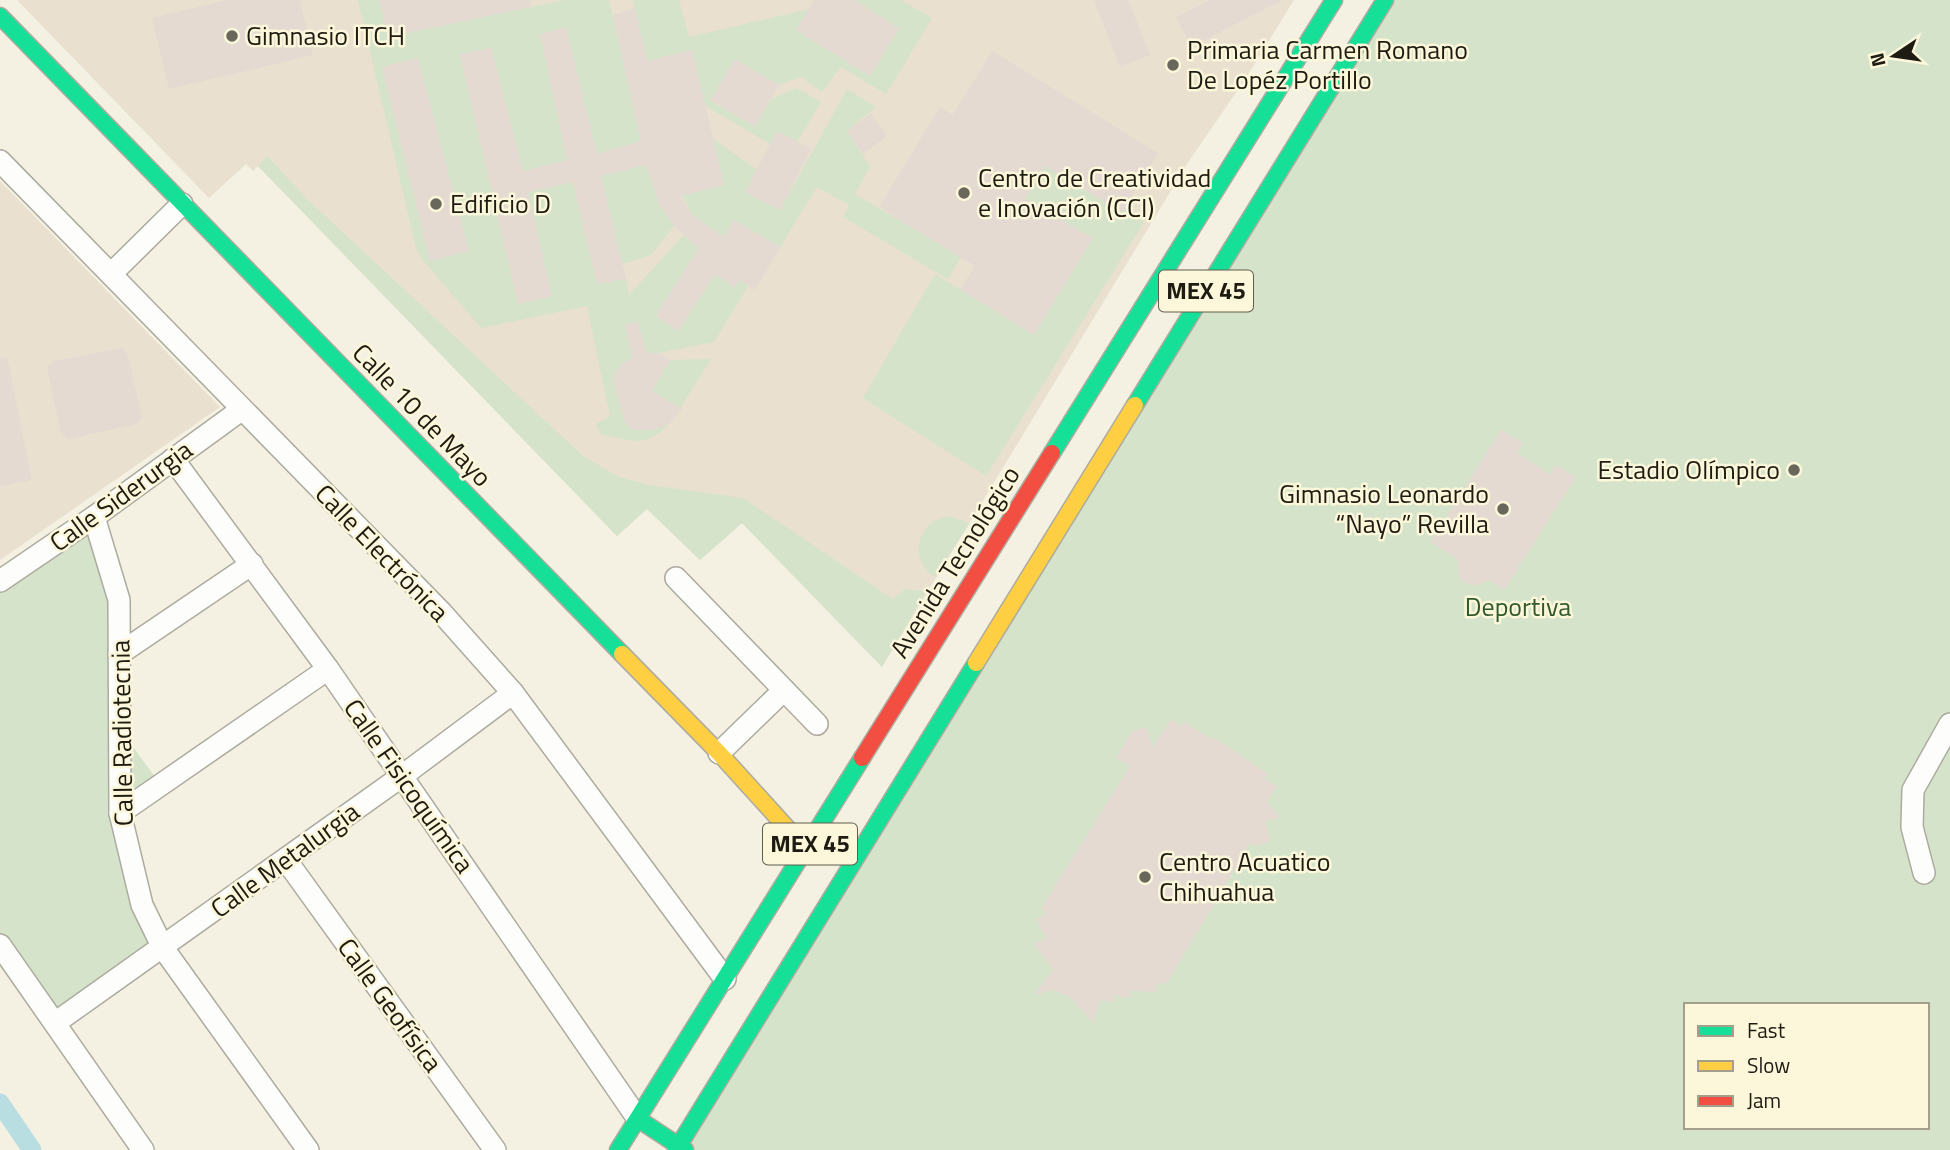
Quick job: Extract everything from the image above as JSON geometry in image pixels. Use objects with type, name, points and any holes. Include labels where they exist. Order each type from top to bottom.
[{"type":"main road","name":"Avenida Tecnológico","points":[[618,1150],[1334,0]]},
{"type":"main road","name":"MEX 45","points":[[680,1149],[1385,0]]},
{"type":"main road","name":"Calle 10 de Mayo","points":[[0,16],[719,753],[806,849]]},
{"type":"main road","points":[[638,1119],[680,1149]]},
{"type":"street","name":"Calle Electrónica","points":[[0,160],[441,612],[513,693],[725,979]]},
{"type":"street","points":[[111,274],[182,204]]},
{"type":"street","name":"Calle Siderurgia","points":[[0,581],[94,517],[241,410]]},
{"type":"street","name":"Calle Fisicoquímica","points":[[173,459],[328,669],[638,1119]]},
{"type":"street","name":"Calle Radiotecnia","points":[[94,517],[117,587],[120,813],[142,905],[163,948],[308,1150]]},
{"type":"street","points":[[119,654],[252,564]]},
{"type":"street","points":[[676,578],[817,724]]},
{"type":"street","points":[[120,813],[328,669]]},
{"type":"street","points":[[719,753],[784,690]]},
{"type":"street","name":"Calle Metalurgia","points":[[55,1023],[286,860],[513,693]]},
{"type":"street","points":[[1924,873],[1912,827],[1913,790],[1950,724]]},
{"type":"street","name":"Calle Geofísica","points":[[286,860],[495,1150]]},
{"type":"street","points":[[0,944],[143,1150]]},
{"type":"shaded area","points":[[17,0],[1294,0],[1244,81],[1189,161],[882,667],[742,523],[700,560],[647,509],[617,536],[258,166],[253,171],[246,164],[209,198]]},
{"type":"shaded area","points":[[0,181],[220,407],[0,560]]},
{"type":"green space","points":[[358,0],[380,0],[388,36],[565,0],[609,0],[641,141],[597,154],[541,34],[567,160],[523,171],[491,48],[460,55],[518,304],[551,296],[528,192],[573,182],[597,284],[626,279],[629,295],[684,235],[699,248],[656,316],[678,331],[715,274],[739,279],[748,286],[714,342],[633,358],[621,364],[613,378],[627,422],[642,430],[669,424],[661,432],[637,441],[600,434],[596,424],[610,416],[587,306],[481,328],[422,259],[416,248]]},
{"type":"green space","points":[[633,0],[679,0],[689,37],[809,9],[796,30],[870,76],[899,28],[854,0],[901,0],[932,18],[886,94],[841,67],[822,92],[801,77],[779,85],[735,59],[711,101],[755,126],[770,100],[797,88],[821,102],[797,142],[777,132],[770,144],[704,105],[692,50],[657,59],[691,193],[724,184],[713,138],[757,170],[746,192],[780,210],[847,89],[876,107],[847,131],[870,167],[855,194],[961,257],[948,279],[843,217],[849,205],[817,187],[780,247],[734,221],[724,237],[692,215],[676,184]]},
{"type":"green space","name":"Deportiva","points":[[1386,0],[1950,0],[1950,1150],[685,1150]]},
{"type":"green space","points":[[267,156],[307,199],[583,456],[619,477],[649,485],[743,498],[893,599],[905,589],[926,591],[882,667],[742,523],[700,560],[647,509],[617,536],[258,166]]},
{"type":"green space","points":[[646,165],[659,204],[674,226],[651,255],[622,264],[601,176]]},
{"type":"green space","points":[[1045,166],[1121,212],[1125,207],[1144,222],[986,476],[863,398],[935,274],[1033,334],[1025,199]]},
{"type":"green space","points":[[711,359],[680,408],[652,391],[670,360]]},
{"type":"green space","points":[[99,515],[123,595],[124,751],[130,743],[161,785],[128,808],[161,948],[57,1016],[0,940],[0,583]]},
{"type":"green space","points":[[947,516],[970,523],[934,577],[921,560],[920,542],[929,526]]},
{"type":"building","name":"Gimnasio ITCH","points":[[227,0],[300,0],[313,55],[169,89],[152,18]]},
{"type":"building","points":[[380,0],[530,0],[531,7],[387,37]]},
{"type":"building","points":[[814,0],[854,0],[899,28],[870,76],[796,30]]},
{"type":"building","points":[[1094,0],[1128,0],[1150,55],[1120,67]]},
{"type":"building","points":[[1210,0],[1282,0],[1191,47],[1176,17]]},
{"type":"building","points":[[635,8],[647,61],[692,50],[724,185],[680,196],[692,215],[724,237],[734,220],[780,247],[755,290],[739,280],[735,288],[715,274],[678,331],[658,318],[658,312],[699,248],[674,226],[659,204],[646,165],[601,176],[626,279],[597,284],[573,182],[528,192],[552,296],[518,304],[460,54],[491,48],[523,171],[567,160],[540,34],[566,27],[597,154],[641,141],[613,15]]},
{"type":"building","points":[[992,51],[1158,153],[1122,212],[1045,166],[1025,199],[1093,238],[1034,335],[960,289],[975,266],[879,207],[940,107],[953,115]]},
{"type":"building","points":[[418,58],[469,251],[430,261],[382,67]]},
{"type":"building","points":[[735,59],[779,85],[755,126],[711,100]]},
{"type":"building","points":[[871,114],[887,136],[863,154],[847,131]]},
{"type":"building","points":[[777,131],[811,149],[780,210],[745,192]]},
{"type":"building","points":[[638,321],[646,352],[659,353],[670,360],[652,391],[682,409],[669,424],[653,430],[634,430],[625,423],[613,378],[621,364],[632,358],[625,325]]},
{"type":"building","points":[[123,348],[128,356],[142,418],[136,424],[69,439],[61,433],[47,368],[54,361]]},
{"type":"building","points":[[7,357],[32,480],[0,486],[0,358]]},
{"type":"building","name":"Gimnasio Leonardo “Nayo” Revilla","points":[[1501,430],[1523,443],[1517,453],[1550,474],[1556,465],[1576,477],[1504,590],[1489,580],[1478,585],[1467,584],[1459,577],[1457,559],[1430,542]]},
{"type":"building","name":"Centro Acuatico Chihuahua","points":[[1171,720],[1182,726],[1184,722],[1213,740],[1214,737],[1268,774],[1264,778],[1277,786],[1267,801],[1280,818],[1265,821],[1270,840],[1259,846],[1250,843],[1167,983],[1156,984],[1157,992],[1129,991],[1131,998],[1113,995],[1115,1002],[1101,1000],[1093,1023],[1070,997],[1052,990],[1034,995],[1053,970],[1033,943],[1047,939],[1036,919],[1046,915],[1042,907],[1130,766],[1116,758],[1132,731],[1147,727],[1152,747]]},
{"type":"waterway","points":[[0,1103],[32,1150]]},
{"type":"traffic: fast","points":[[1052,453],[1334,0]]},
{"type":"traffic: fast","points":[[1135,405],[1385,0]]},
{"type":"traffic: fast","points":[[0,16],[622,654]]},
{"type":"traffic: fast","points":[[676,1150],[976,663]]},
{"type":"traffic: fast","points":[[618,1150],[862,758]]},
{"type":"traffic: fast","points":[[638,1119],[685,1150]]},
{"type":"traffic: slow","points":[[976,663],[1135,405]]},
{"type":"traffic: slow","points":[[622,654],[719,753],[806,849]]},
{"type":"traffic: jam","points":[[862,758],[1052,453]]},
{"type":"place","name":"Gimnasio ITCH","points":[[232,36]]},
{"type":"place","name":"Primaria Carmen Romano De Lopéz Portillo","points":[[1173,65]]},
{"type":"place","name":"Centro de Creatividad e Inovación (CCI)","points":[[964,193]]},
{"type":"place","name":"Edificio D","points":[[436,204]]},
{"type":"place","name":"Estadio Olímpico","points":[[1794,470]]},
{"type":"place","name":"Gimnasio Leonardo “Nayo” Revilla","points":[[1503,509]]},
{"type":"place","name":"Centro Acuatico Chihuahua","points":[[1145,877]]}]
